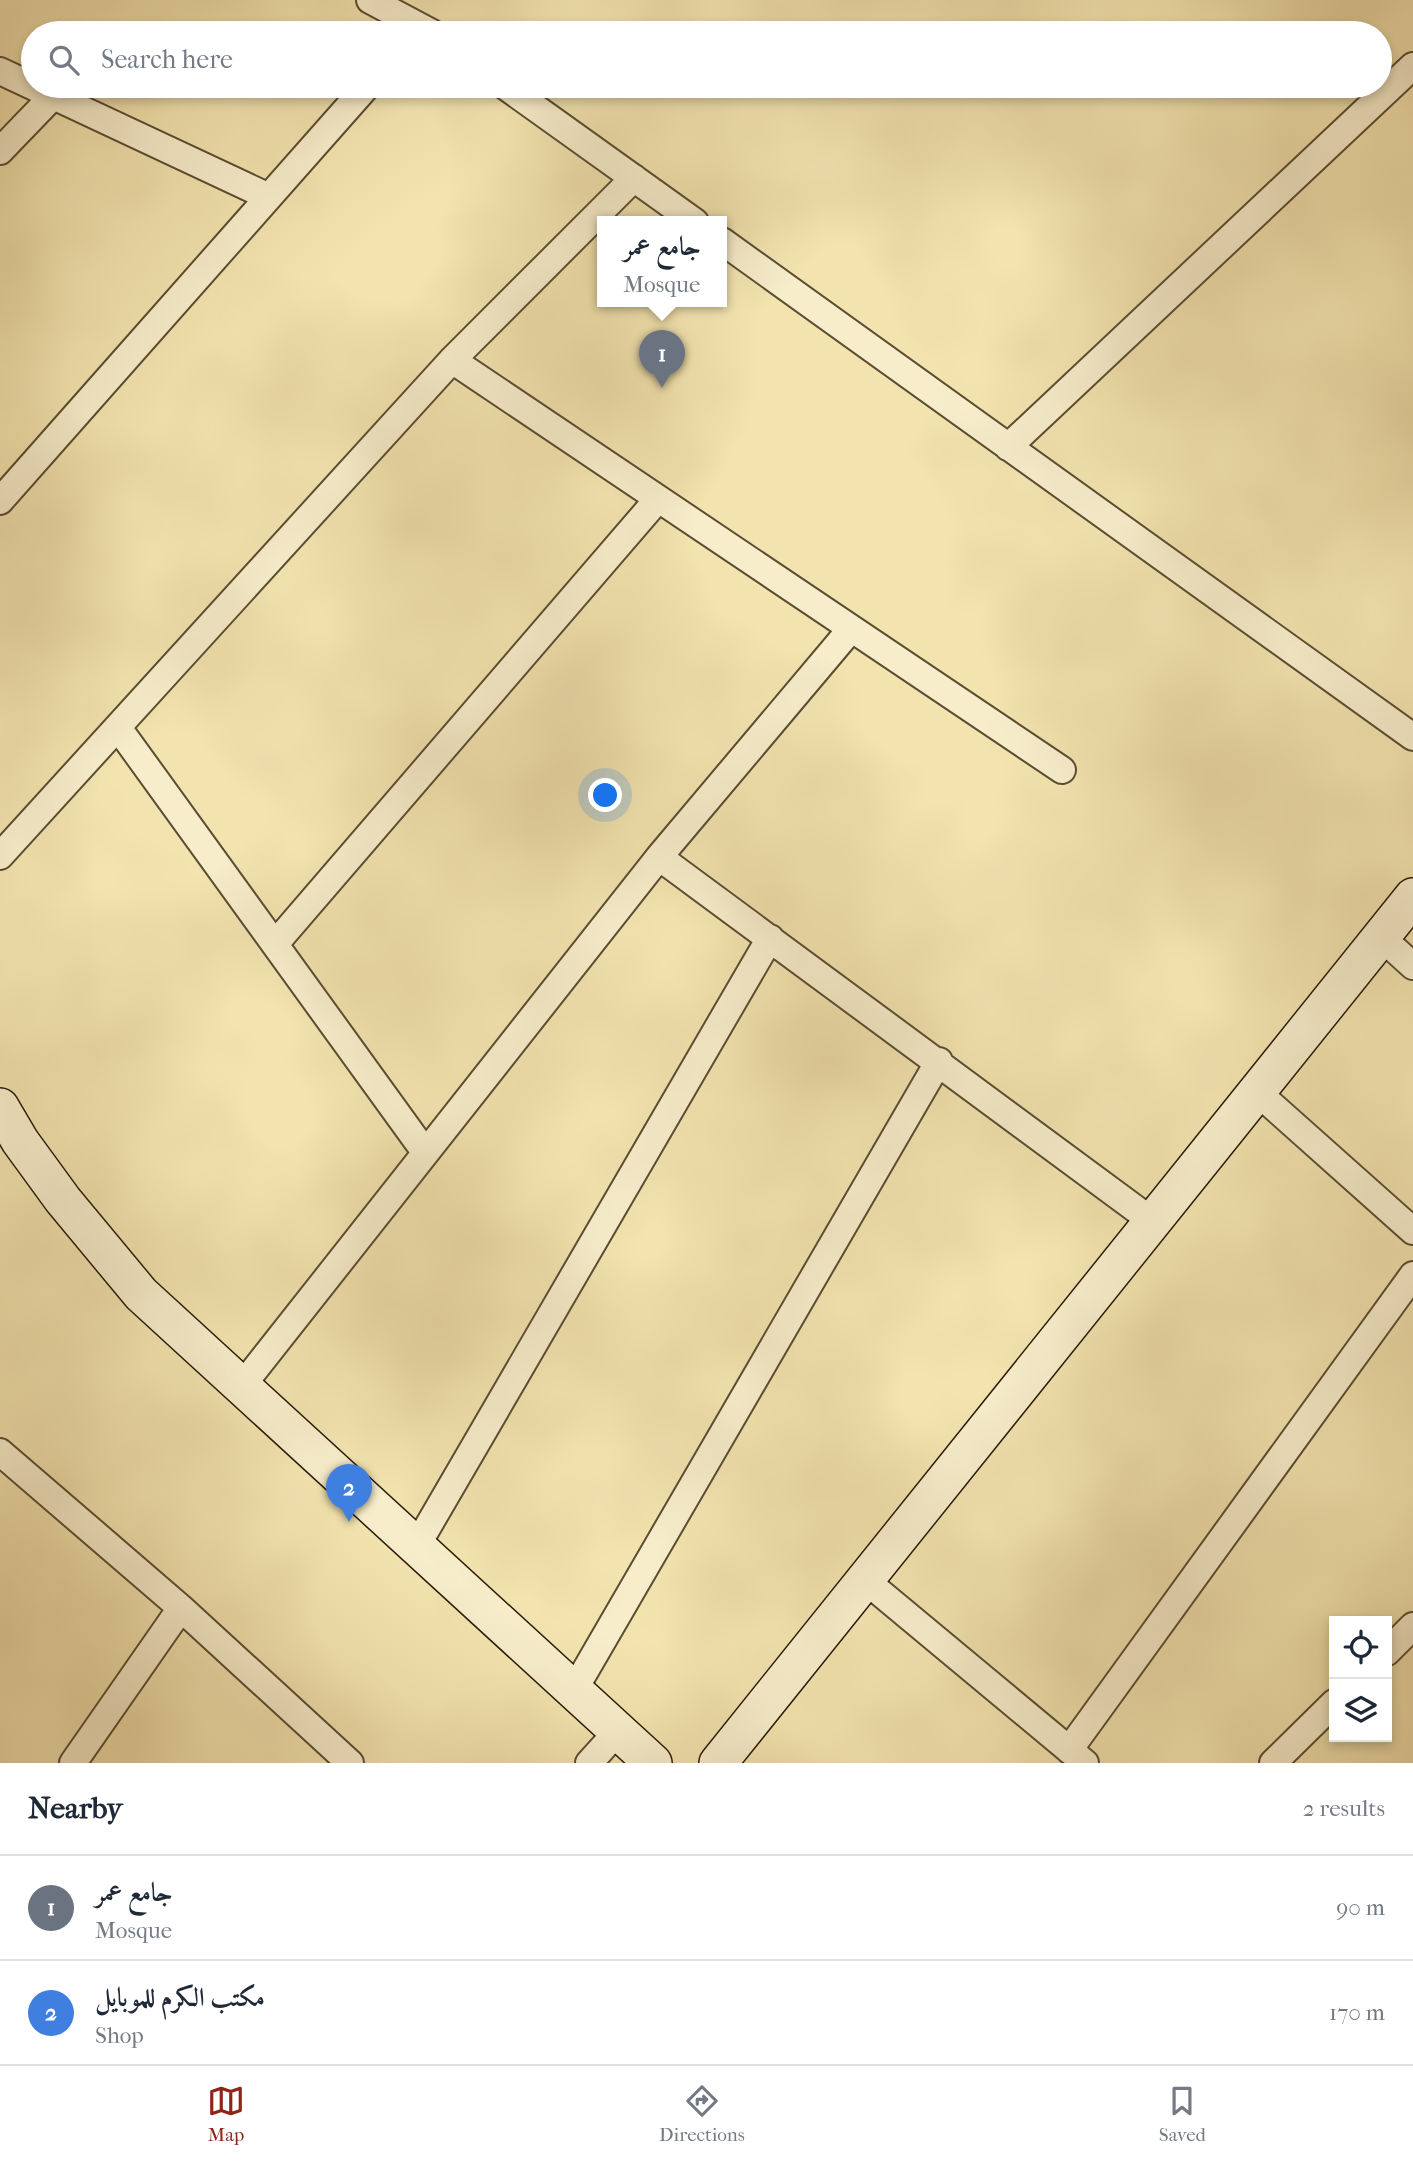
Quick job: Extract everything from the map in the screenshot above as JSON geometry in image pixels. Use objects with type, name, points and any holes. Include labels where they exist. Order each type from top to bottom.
[{"type":"street","points":[[374,1],[406,21]]},
{"type":"street","points":[[1392,86],[1413,66]]},
{"type":"street","points":[[0,71],[21,81]]},
{"type":"street","points":[[0,151],[51,98]]},
{"type":"street","points":[[57,98],[269,197]]},
{"type":"street","points":[[0,501],[356,98]]},
{"type":"street","points":[[522,98],[687,216]]},
{"type":"street","points":[[1008,447],[1379,98]]},
{"type":"street","points":[[0,856],[452,360],[634,178]]},
{"type":"street","points":[[727,245],[1413,737]]},
{"type":"street","points":[[452,360],[1062,770]]},
{"type":"street","points":[[275,944],[658,499]]},
{"type":"street","points":[[241,1387],[659,857],[851,629]]},
{"type":"street","points":[[118,729],[425,1152]]},
{"type":"street","points":[[659,857],[939,1061],[1152,1221]]},
{"type":"street","points":[[718,1763],[1413,897]]},
{"type":"street","points":[[1381,937],[1413,966]]},
{"type":"street","points":[[416,1547],[769,939]]},
{"type":"street","points":[[573,1690],[939,1061]]},
{"type":"street","points":[[1256,1091],[1413,1231]]},
{"type":"street","points":[[0,1107],[20,1141],[63,1199],[141,1294],[653,1763]]},
{"type":"street","points":[[864,1580],[1077,1756],[1413,1275]]},
{"type":"street","points":[[0,1452],[181,1608],[341,1760]]},
{"type":"street","points":[[73,1763],[181,1608]]},
{"type":"street","points":[[1392,1647],[1413,1626]]},
{"type":"street","points":[[1273,1763],[1329,1708]]},
{"type":"street","points":[[589,1763],[618,1731]]},
{"type":"place","name":"جامع عمر","points":[[662,388]]},
{"type":"place","name":"مكتب الكرم للموبايل","points":[[349,1522]]}]
